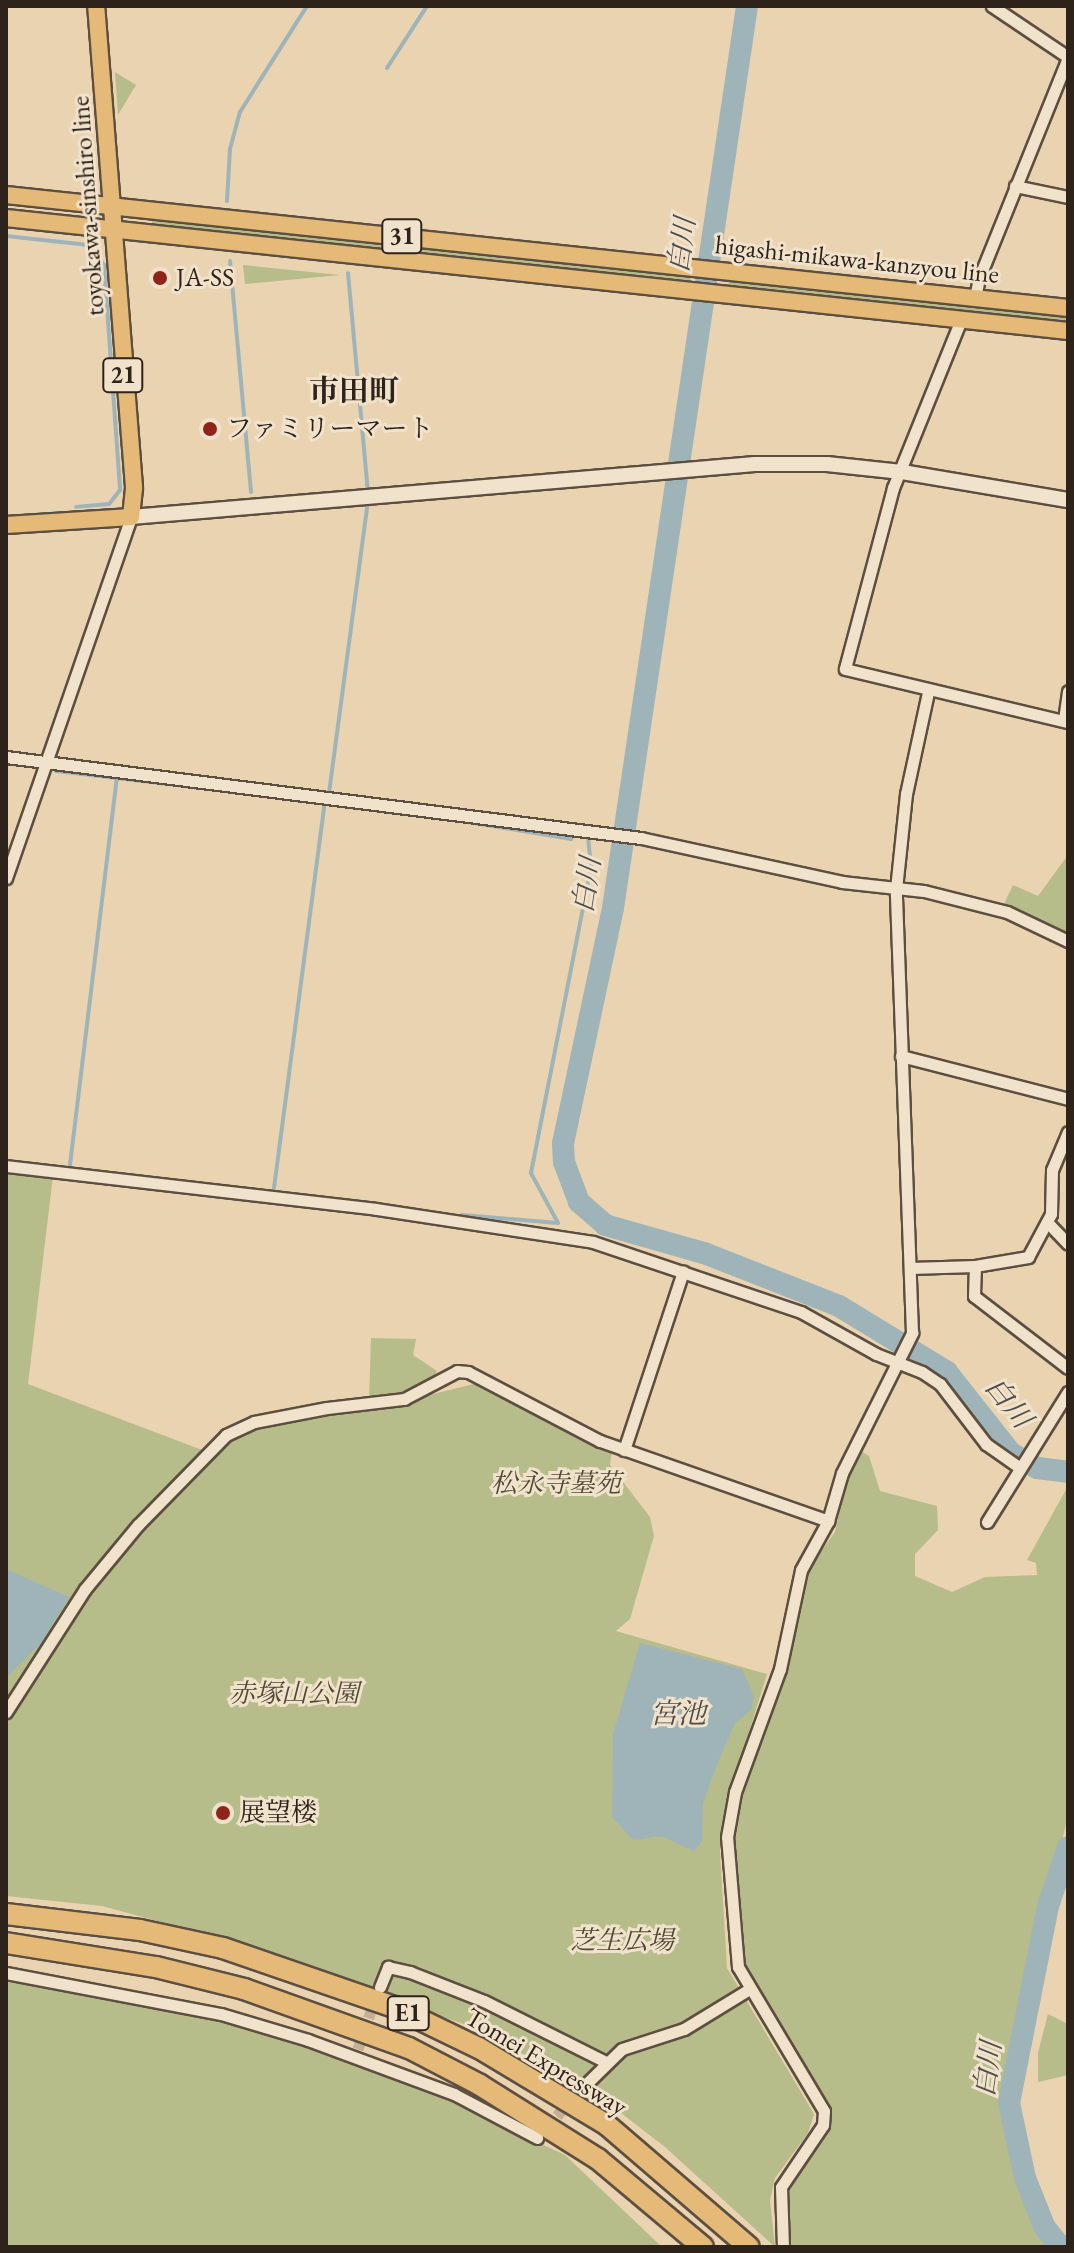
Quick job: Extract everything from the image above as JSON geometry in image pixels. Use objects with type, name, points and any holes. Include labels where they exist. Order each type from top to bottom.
[{"type":"highway","name":"Tomei Expressway","points":[[6,1914],[140,1930],[223,1948],[394,2007],[479,2048],[607,2125],[749,2247]]},
{"type":"highway","name":"Tomei Expressway","points":[[6,1943],[156,1967],[244,1989],[409,2048],[480,2085],[587,2152],[703,2247]]},
{"type":"main road","name":"toyokawa-sinshiro line","points":[[96,6],[117,232],[134,487],[131,517]]},
{"type":"main road","name":"31","points":[[6,195],[115,206]]},
{"type":"main road","name":"higashi-mikawa-kanzyou line","points":[[115,206],[1068,308]]},
{"type":"main road","name":"31","points":[[6,218],[117,232]]},
{"type":"main road","name":"higashi-mikawa-kanzyou line","points":[[117,232],[1068,331]]},
{"type":"main road","points":[[6,525],[131,517]]},
{"type":"street","points":[[975,298],[1015,186],[1068,57],[992,6]]},
{"type":"street","points":[[1015,186],[1068,197]]},
{"type":"street","points":[[960,322],[893,488],[845,669],[928,692],[1066,721],[1068,691]]},
{"type":"street","points":[[6,878],[49,762],[131,517],[690,471],[827,464],[902,472],[1068,500]]},
{"type":"street","points":[[783,2247],[781,2187],[823,2125],[824,2111],[748,1990],[738,1967],[728,1876],[731,1811],[780,1669],[801,1570],[828,1521],[842,1473],[912,1333],[896,889],[906,794],[928,692]]},
{"type":"street","points":[[6,757],[636,837],[842,882],[896,889],[1007,912],[1068,941]]},
{"type":"street","points":[[901,1056],[1068,1099]]},
{"type":"street","points":[[910,1268],[975,1266],[1028,1257],[1053,1204],[1052,1170],[1068,1132]]},
{"type":"street","points":[[6,1166],[562,1234],[801,1312],[898,1360],[940,1384],[986,1444],[1019,1467]]},
{"type":"street","points":[[1047,1222],[1068,1244]]},
{"type":"street","points":[[975,1266],[974,1296],[1068,1368]]},
{"type":"street","points":[[624,1450],[683,1272]]},
{"type":"street","points":[[6,1712],[85,1589],[128,1536],[201,1458],[239,1428],[327,1408],[404,1399],[449,1374],[468,1372],[624,1450],[828,1521]]},
{"type":"street","points":[[987,1522],[1068,1392]]},
{"type":"street","points":[[380,1987],[388,1967],[410,1972],[484,2001],[606,2062]]},
{"type":"street","points":[[6,1973],[221,2014],[357,2053],[454,2094],[537,2138]]},
{"type":"street","points":[[583,2087],[606,2062],[639,2040],[684,2029],[748,1990]]},
{"type":"green space","points":[[115,72],[136,85],[118,115]]},
{"type":"green space","points":[[152,214],[691,272],[690,287],[152,225]]},
{"type":"green space","points":[[243,265],[340,275],[245,284]]},
{"type":"green space","points":[[730,276],[1068,317],[1068,328],[727,291]]},
{"type":"green space","points":[[1068,855],[1067,935],[1003,906],[1013,885],[1038,896]]},
{"type":"green space","name":"赤塚山公園","points":[[6,1171],[53,1176],[28,1384],[210,1453],[257,1425],[369,1400],[371,1338],[416,1339],[413,1355],[437,1371],[425,1396],[478,1383],[612,1451],[610,1465],[650,1517],[654,1536],[630,1619],[616,1631],[767,1674],[729,1796],[720,1851],[727,1968],[814,2114],[808,2133],[775,2178],[770,2200],[775,2247],[665,2147],[599,2096],[475,2028],[205,1934],[102,1906],[6,1896]]},
{"type":"green space","points":[[859,1450],[869,1456],[880,1491],[937,1506],[938,1530],[915,1554],[915,1576],[952,1592],[985,1577],[1037,1575],[1036,1563],[1027,1560],[1068,1486],[1068,1815],[1001,2104],[1013,2158],[1043,2230],[1058,2247],[790,2247],[782,2209],[785,2181],[825,2130],[830,2106],[760,2002],[739,1957],[735,1834],[742,1788],[784,1666],[805,1574],[835,1532],[848,1473]]},
{"type":"green space","points":[[6,1982],[76,1988],[221,2019],[407,2081],[565,2155],[662,2247],[6,2247]]},
{"type":"green space","points":[[1048,2014],[1068,2024],[1068,2075],[1038,2082],[1038,2053]]},
{"type":"water","points":[[6,1569],[69,1597],[41,1643],[6,1678]]},
{"type":"water","name":"宮池","points":[[640,1643],[742,1669],[754,1697],[751,1710],[735,1723],[713,1774],[703,1804],[702,1841],[694,1851],[661,1836],[633,1840],[612,1817],[613,1734]]},
{"type":"waterway","points":[[227,201],[230,149],[240,112],[307,6]]},
{"type":"waterway","points":[[387,68],[427,6]]},
{"type":"waterway","name":"白川","points":[[747,6],[613,908],[563,1144],[564,1162],[579,1202],[605,1225],[704,1253],[839,1306],[947,1372],[1011,1453],[1037,1468],[1068,1472]]},
{"type":"waterway","points":[[6,236],[89,245],[104,265],[120,490],[109,504],[76,507]]},
{"type":"waterway","points":[[230,261],[251,492]]},
{"type":"waterway","points":[[348,273],[368,493]]},
{"type":"waterway","points":[[329,793],[368,502]]},
{"type":"waterway","points":[[6,763],[31,766]]},
{"type":"waterway","points":[[56,771],[280,797]]},
{"type":"waterway","points":[[70,1165],[117,778]]},
{"type":"waterway","points":[[274,1188],[325,803]]},
{"type":"waterway","points":[[444,818],[571,839]]},
{"type":"waterway","points":[[462,1215],[558,1223],[531,1173],[591,866],[588,837]]},
{"type":"waterway","name":"白川","points":[[1061,2247],[1045,2228],[1025,2178],[1009,2103],[1048,1906],[1068,1847]]},
{"type":"tunnel","points":[[358,2049],[376,1996]]},
{"type":"tunnel","points":[[546,2128],[583,2087]]},
{"type":"place","name":"JA-SS","points":[[160,278]]},
{"type":"place","name":"ファミリーマート","points":[[210,429]]},
{"type":"place","name":"展望楼","points":[[223,1813]]},
{"type":"district","name":"市田町","points":[[354,391]]},
{"type":"park label","name":"松永寺墓苑","points":[[556,1484]]},
{"type":"park label","name":"芝生広場","points":[[622,1941]]}]
